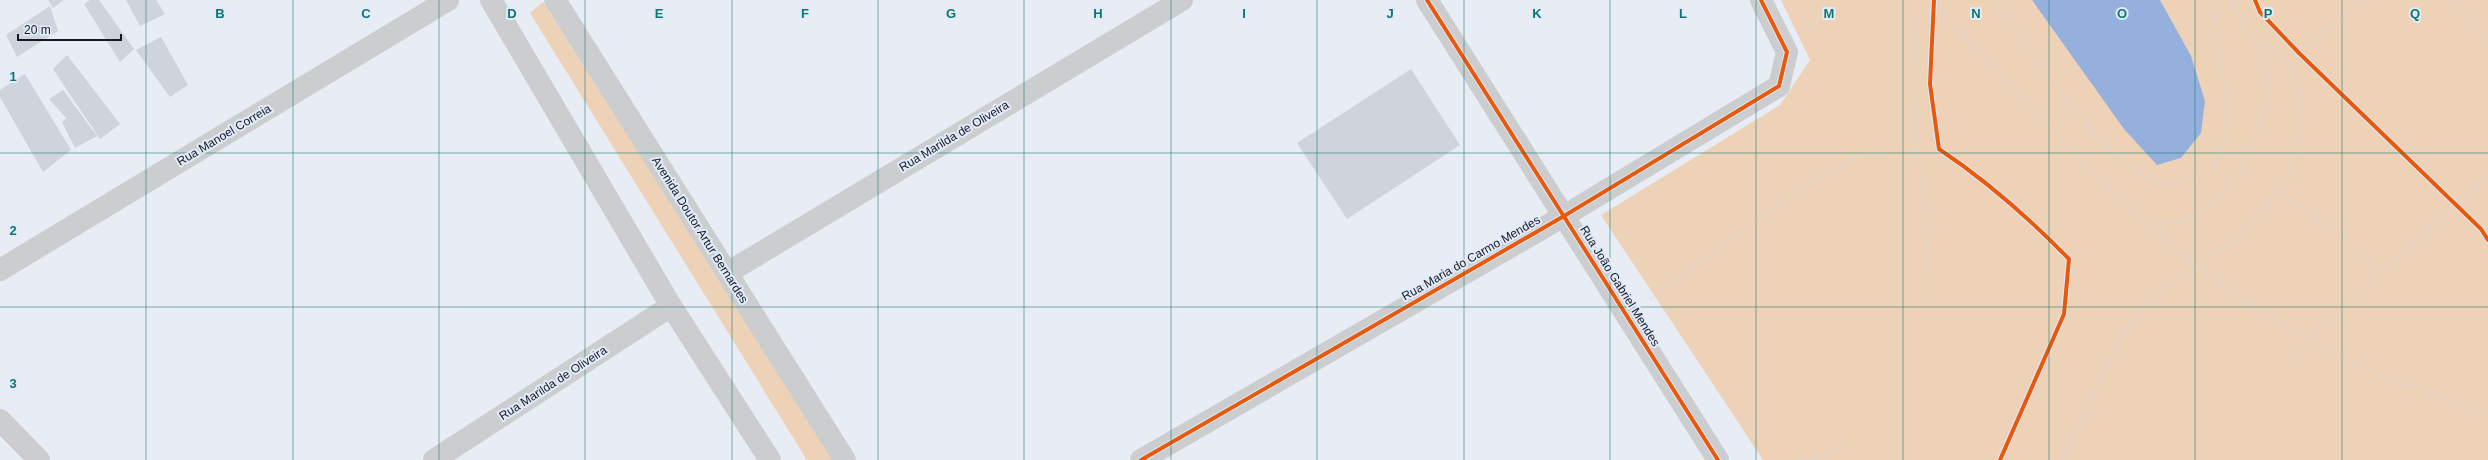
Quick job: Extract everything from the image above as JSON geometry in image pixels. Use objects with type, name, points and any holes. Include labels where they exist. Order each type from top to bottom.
[{"type":"street","name":"Rua Manoel Correia","points":[[0,270],[448,0]]},
{"type":"street","points":[[491,0],[671,306],[770,460]]},
{"type":"street","name":"Avenida Doutor Artur Bernardes","points":[[555,0],[845,460]]},
{"type":"street","name":"Rua Marilda de Oliveira","points":[[727,273],[1182,0]]},
{"type":"street","name":"Rua João Gabriel Mendes","points":[[1428,0],[1718,460]]},
{"type":"street","name":"Rua Maria do Carmo Mendes","points":[[1141,460],[1564,216],[1779,86],[1787,52],[1761,0]]},
{"type":"street","name":"Rua Marilda de Oliveira","points":[[434,460],[671,306]]},
{"type":"street","points":[[0,420],[39,460]]},
{"type":"path","points":[[1931,0],[2084,164],[2153,228],[2197,265],[2250,306],[2352,363],[2488,416]]},
{"type":"path","points":[[1934,0],[1935,13]]},
{"type":"path","points":[[1997,0],[2046,74],[2104,143],[2138,173],[2167,184],[2195,178],[2215,165],[2225,134],[2225,88],[2212,0]]},
{"type":"path","points":[[2063,460],[2121,336],[2150,299],[2197,265],[2243,235],[2288,180],[2301,136],[2299,82],[2288,62],[2259,41],[2229,0]]},
{"type":"path","points":[[2288,62],[2362,0]]},
{"type":"path","points":[[2454,0],[2488,46]]},
{"type":"path","points":[[1926,300],[1928,252],[1918,151],[1915,17],[1935,5]]},
{"type":"path","points":[[2153,228],[2200,215],[2242,172],[2271,91],[2259,41]]},
{"type":"path","points":[[2294,48],[2304,58]]},
{"type":"path","points":[[1628,316],[1802,187],[1858,158],[1898,148],[1918,151]]},
{"type":"path","points":[[2294,362],[2299,350],[2310,339],[2488,176]]},
{"type":"path","points":[[2279,192],[2328,226],[2382,273]]},
{"type":"path","points":[[2450,200],[2461,210]]},
{"type":"path","points":[[1796,460],[1817,458],[1836,451],[1845,441]]},
{"type":"shaded area","points":[[1781,0],[2488,0],[2488,460],[1763,460],[1601,215],[1780,105],[1810,60]]},
{"type":"shaded area","points":[[543,2],[834,460],[807,460],[530,13]]},
{"type":"water","points":[[2032,0],[2160,0],[2191,56],[2205,101],[2201,133],[2181,158],[2157,165],[2124,129]]},
{"type":"building","points":[[48,0],[64,0],[53,8]]},
{"type":"building","points":[[90,0],[99,0],[134,49],[120,62],[84,4]]},
{"type":"building","points":[[126,0],[156,0],[165,14],[140,26]]},
{"type":"building","points":[[50,6],[58,31],[17,57],[6,35]]},
{"type":"building","points":[[161,37],[188,85],[170,97],[136,50]]},
{"type":"building","points":[[67,55],[120,124],[100,139],[53,69]]},
{"type":"building","points":[[1411,69],[1460,145],[1347,219],[1297,143]]},
{"type":"building","points":[[25,74],[71,150],[43,172],[0,97],[0,90]]},
{"type":"building","points":[[63,90],[97,136],[75,148],[62,122],[66,118],[49,99]]},
{"type":"cycle path","points":[[1427,0],[1718,460]]},
{"type":"cycle path","points":[[1141,460],[1564,216],[1779,86],[1787,52],[1761,0]]},
{"type":"cycle path","points":[[1934,0],[1930,84],[1939,149],[1991,187],[2039,229],[2069,259],[2064,314],[2000,460]]},
{"type":"cycle path","points":[[2255,0],[2260,12],[2299,53],[2481,229],[2488,240]]}]
